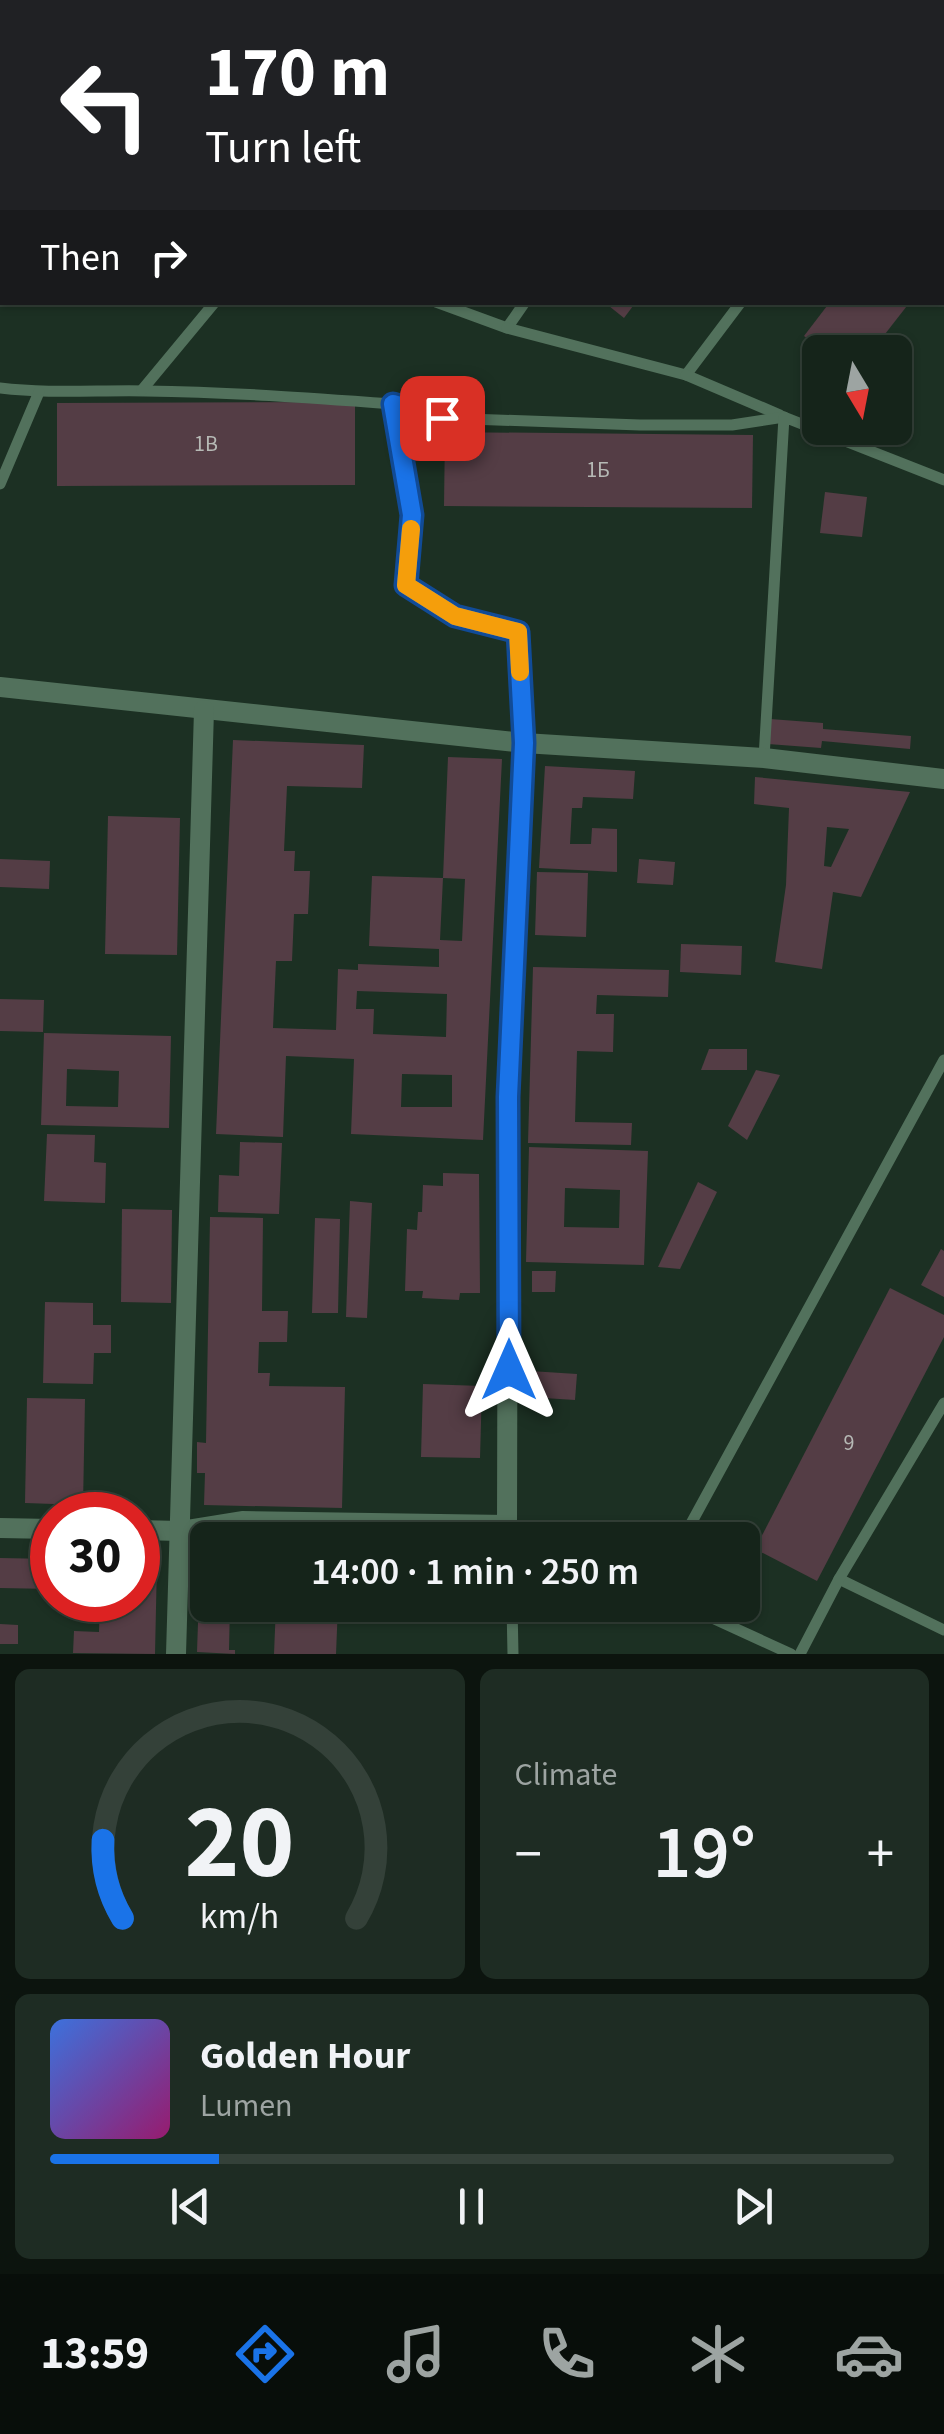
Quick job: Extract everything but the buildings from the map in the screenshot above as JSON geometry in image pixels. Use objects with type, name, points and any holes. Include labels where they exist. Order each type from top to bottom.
[{"type":"street","points":[[0,686],[524,743],[764,758],[944,779]]},
{"type":"street","points":[[176,1654],[204,710]]},
{"type":"street","points":[[508,1522],[508,1097],[524,743]]},
{"type":"street","points":[[236,1522],[264,1522]]},
{"type":"street","points":[[0,1528],[30,1528]]},
{"type":"street","points":[[160,1531],[190,1529]]},
{"type":"lane","points":[[142,390],[213,305]]},
{"type":"lane","points":[[444,305],[506,328],[686,375],[944,480]]},
{"type":"lane","points":[[506,328],[524,305]]},
{"type":"lane","points":[[686,375],[739,305]]},
{"type":"lane","points":[[0,388],[39,392],[142,390],[280,395],[393,404],[442,418],[732,425],[784,417]]},
{"type":"lane","points":[[0,484],[39,392]]},
{"type":"lane","points":[[393,404],[412,515],[406,585],[455,616],[518,632],[524,743]]},
{"type":"lane","points":[[764,758],[784,417]]},
{"type":"lane","points":[[692,1522],[944,1060]]},
{"type":"lane","points":[[800,1654],[944,1403]]},
{"type":"lane","points":[[839,1580],[944,1630]]},
{"type":"lane","points":[[512,1622],[513,1654]]},
{"type":"lane","points":[[721,1622],[792,1654]]},
{"type":"slow traffic","points":[[411,529],[406,585],[455,616],[518,632],[520,672]]},
{"type":"route","points":[[442,418],[393,404],[412,515],[406,585],[455,616],[518,632],[524,743],[508,1097],[509,1370]]}]
